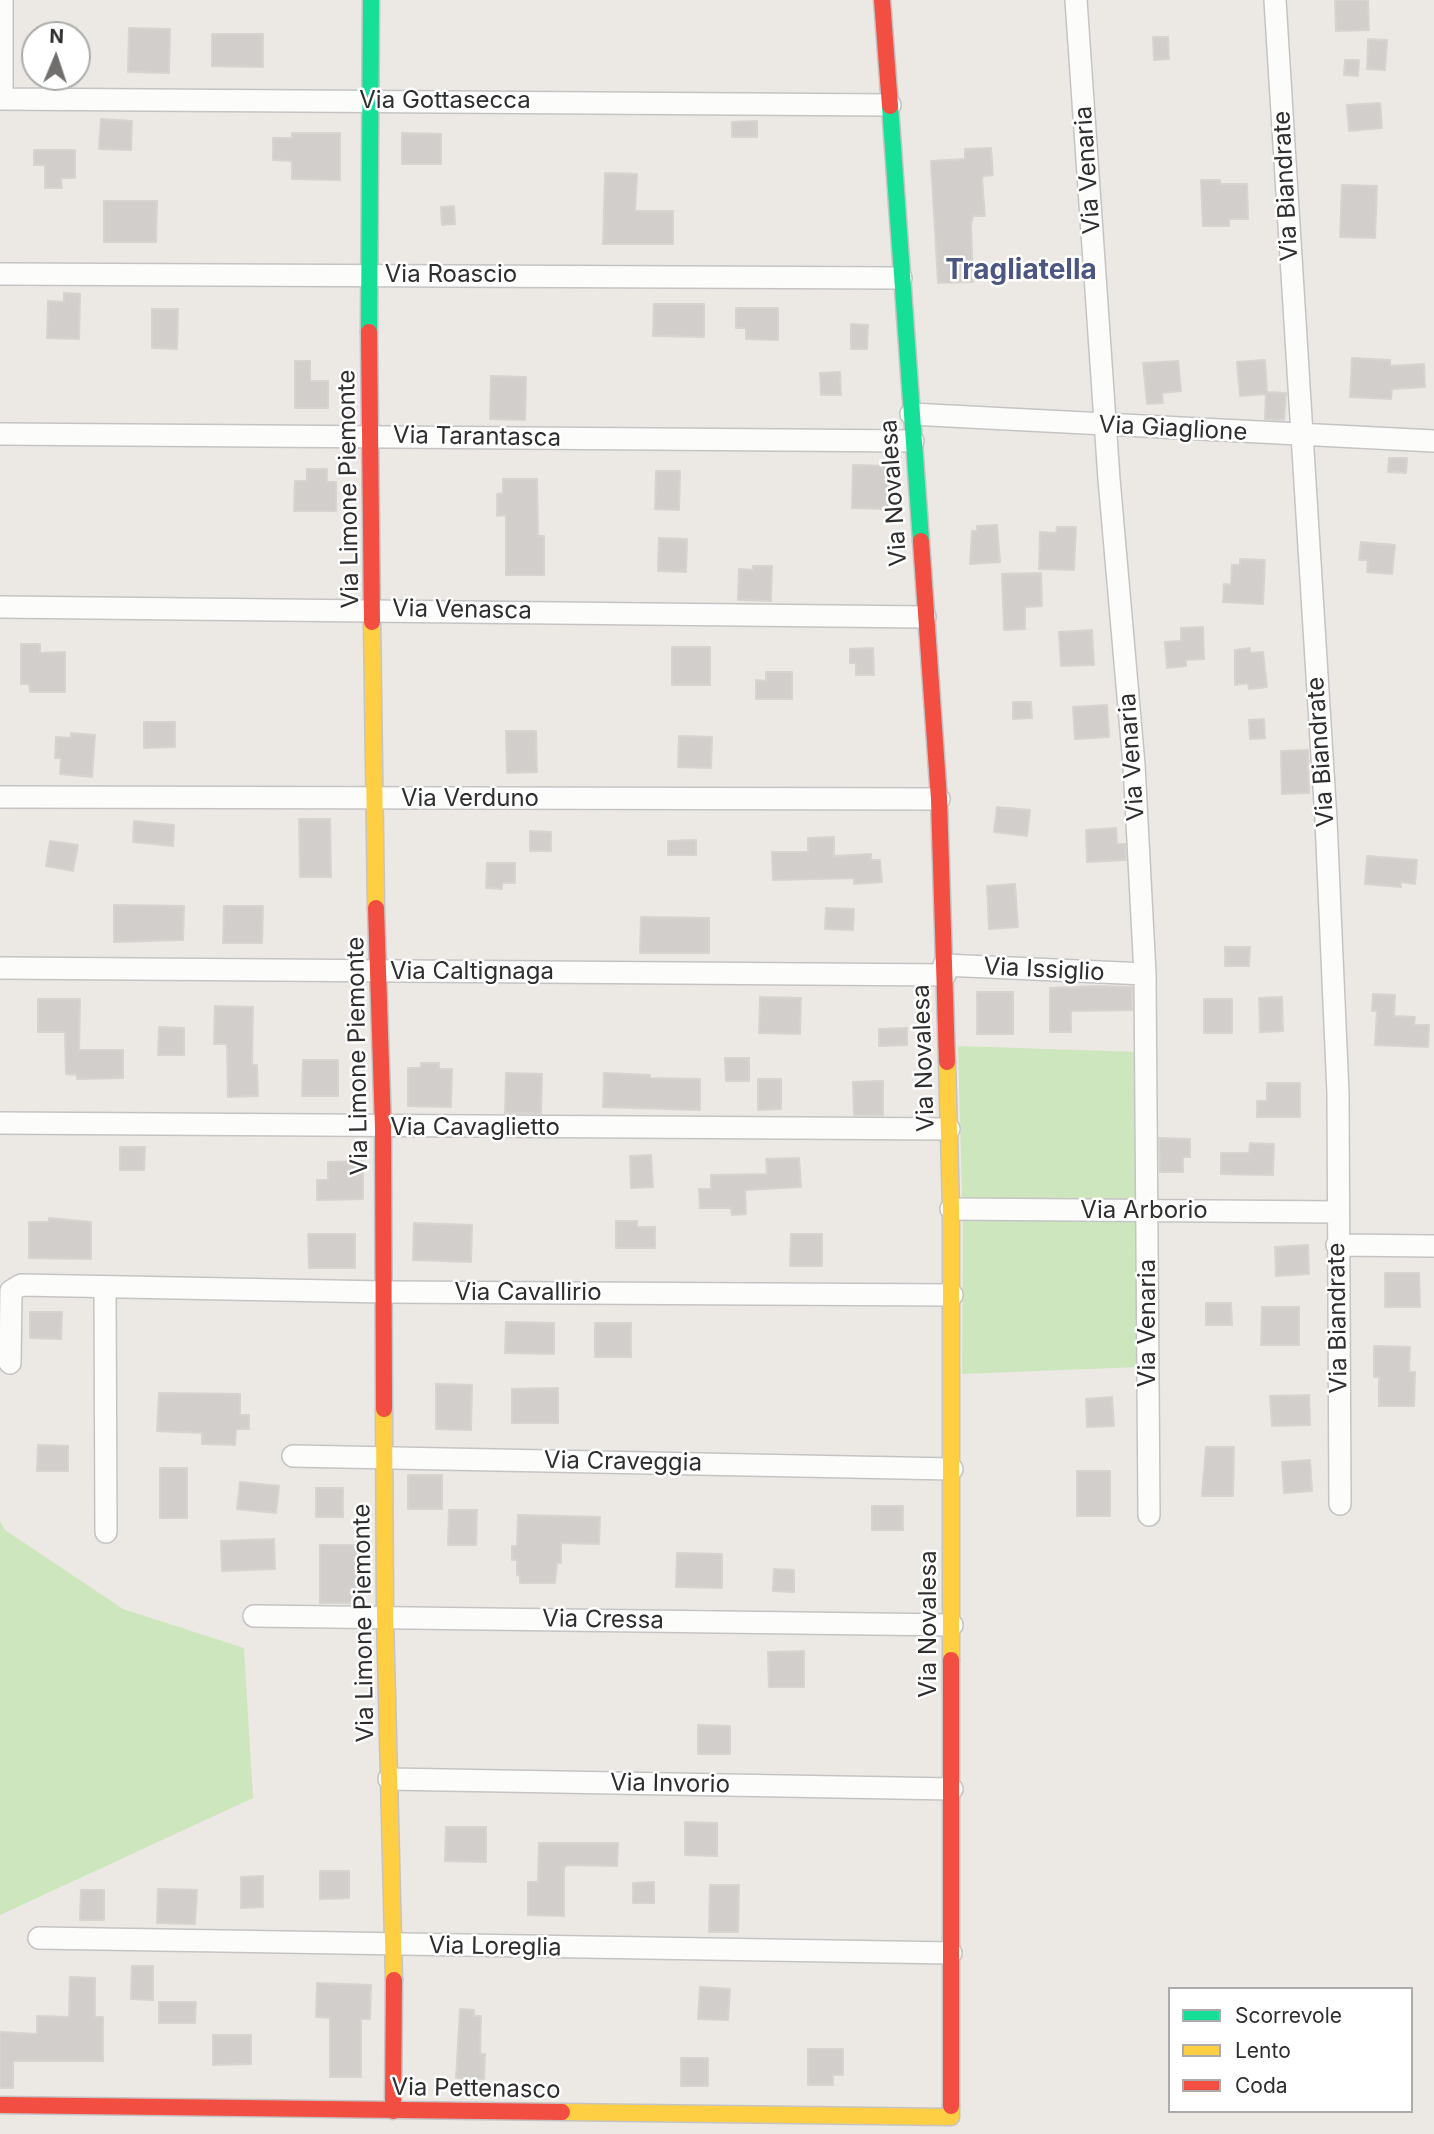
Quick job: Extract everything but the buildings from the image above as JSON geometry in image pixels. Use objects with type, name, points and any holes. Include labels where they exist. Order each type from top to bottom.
[{"type":"street","points":[[1,99],[2,0]]},
{"type":"street","name":"Via Limone Piemonte","points":[[371,0],[369,274],[373,799],[383,1128],[385,1616],[394,1946],[393,2111]]},
{"type":"street","name":"Via Novalesa","points":[[881,0],[939,799],[952,1295],[951,2117]]},
{"type":"street","name":"Via Venaria","points":[[1076,0],[1106,426],[1134,765],[1145,974],[1149,1515]]},
{"type":"street","name":"Via Biandrate","points":[[1275,0],[1326,834],[1338,1093],[1340,1504]]},
{"type":"street","name":"Via Gottasecca","points":[[1,99],[890,105]]},
{"type":"street","name":"Via Roascio","points":[[0,274],[901,278]]},
{"type":"street","name":"Via Giaglione","points":[[911,414],[1434,441]]},
{"type":"street","name":"Via Tarantasca","points":[[0,434],[913,441]]},
{"type":"street","name":"Via Venasca","points":[[0,607],[925,617]]},
{"type":"street","name":"Via Verduno","points":[[0,797],[939,799]]},
{"type":"street","name":"Via Caltignaga","points":[[0,968],[379,971],[944,970]]},
{"type":"street","name":"Via Issiglio","points":[[944,970],[1145,974]]},
{"type":"street","name":"Via Cavaglietto","points":[[0,1123],[383,1128],[949,1129]]},
{"type":"street","name":"Via Arborio","points":[[951,1209],[1338,1212]]},
{"type":"street","points":[[1337,1245],[1434,1246]]},
{"type":"street","name":"Via Cavallirio","points":[[10,1363],[12,1291],[21,1284],[384,1292],[952,1295]]},
{"type":"street","points":[[105,1287],[106,1532]]},
{"type":"street","name":"Via Craveggia","points":[[293,1456],[952,1469]]},
{"type":"street","name":"Via Cressa","points":[[254,1616],[952,1625]]},
{"type":"street","name":"Via Invorio","points":[[388,1779],[951,1789]]},
{"type":"street","name":"Via Loreglia","points":[[39,1938],[394,1946],[951,1953]]},
{"type":"street","name":"Via Pettenasco","points":[[0,2105],[951,2117]]},
{"type":"green space","points":[[958,1046],[1139,1052],[1137,1203],[970,1200],[962,1197]]},
{"type":"green space","points":[[963,1216],[1139,1221],[1138,1367],[962,1374]]},
{"type":"green space","points":[[0,1521],[5,1530],[123,1609],[244,1648],[253,1798],[0,1915]]},
{"type":"traffic: fast","points":[[369,332],[371,0]]},
{"type":"traffic: fast","points":[[890,106],[921,541]]},
{"type":"traffic: slow","points":[[372,622],[376,908]]},
{"type":"traffic: slow","points":[[947,1062],[951,1209],[951,1660]]},
{"type":"traffic: slow","points":[[384,1409],[385,1616],[394,1980]]},
{"type":"traffic: slow","points":[[562,2112],[951,2117],[951,2106]]},
{"type":"traffic: jam","points":[[882,0],[890,106]]},
{"type":"traffic: jam","points":[[369,332],[372,622]]},
{"type":"traffic: jam","points":[[921,541],[939,799],[947,1062]]},
{"type":"traffic: jam","points":[[376,908],[383,1128],[384,1409]]},
{"type":"traffic: jam","points":[[951,1660],[951,2106]]},
{"type":"traffic: jam","points":[[393,2111],[394,1980]]},
{"type":"traffic: jam","points":[[0,2105],[562,2112]]},
{"type":"district","name":"Tragliatella","points":[[1021,271]]}]
